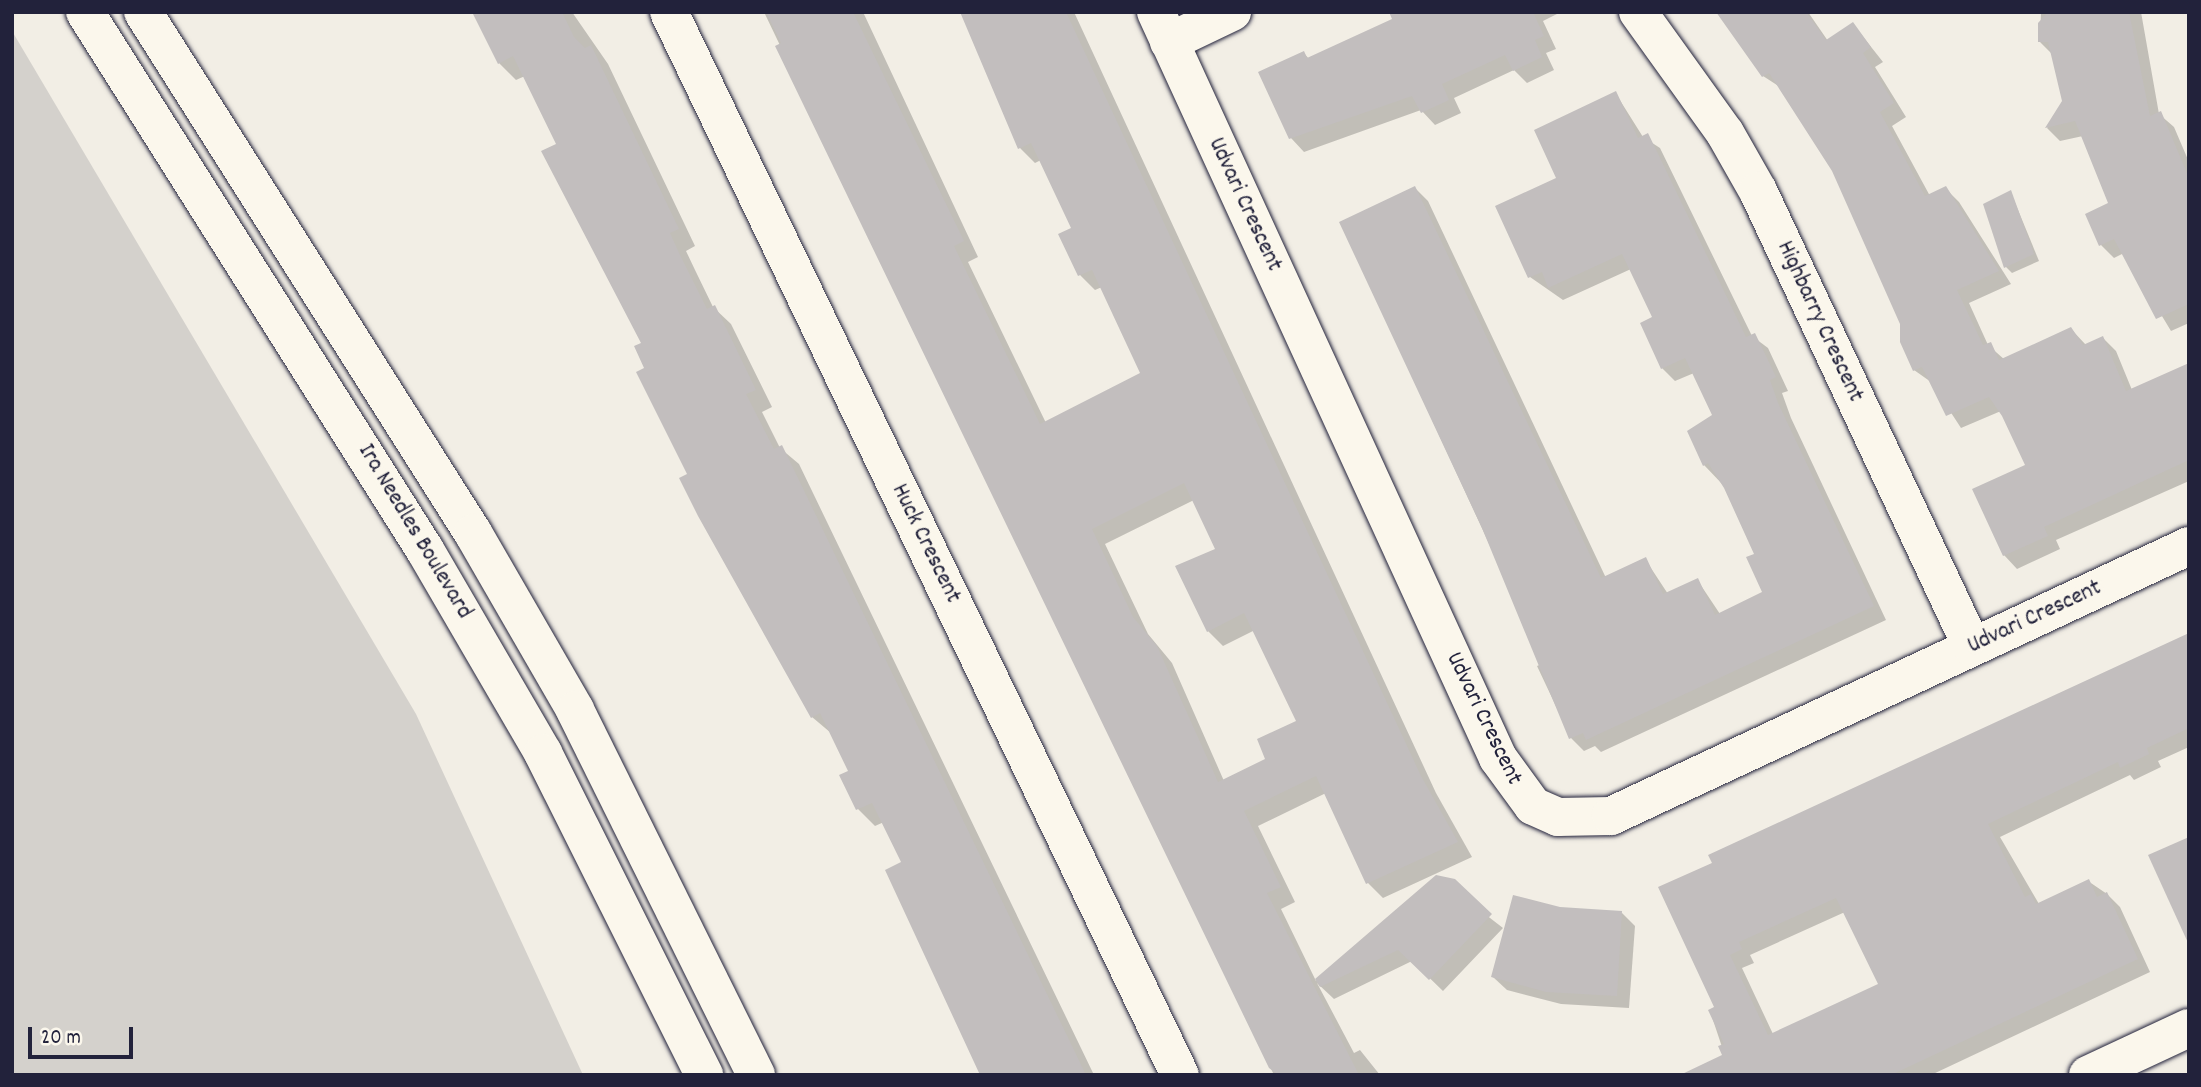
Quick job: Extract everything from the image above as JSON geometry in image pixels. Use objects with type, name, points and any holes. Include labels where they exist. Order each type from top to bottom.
[{"type":"street","name":"Ira Needles Boulevard","points":[[85,12],[439,574],[543,753],[704,1075]]},
{"type":"street","name":"Ira Needles Boulevard","points":[[144,12],[473,533],[569,698],[756,1075]]},
{"type":"street","name":"Huck Crescent","points":[[669,12],[1180,1075]]},
{"type":"street","points":[[1162,27],[1232,12]]},
{"type":"street","name":"Highbarry Crescent","points":[[1638,12],[1725,133],[1758,191],[1972,647]]},
{"type":"street","name":"Udvari Crescent","points":[[1162,27],[1498,758],[1533,806],[1558,817],[1611,816],[2189,546]]},
{"type":"street","points":[[2088,1075],[2189,1028]]},
{"type":"shaded area","points":[[12,31],[416,714],[583,1075],[12,1075]]},
{"type":"building","points":[[472,12],[562,12],[574,37],[585,48],[591,45],[679,229],[670,233],[679,253],[707,309],[715,305],[756,390],[746,394],[774,449],[782,445],[1086,1075],[980,1075],[885,870],[901,862],[872,803],[856,810],[839,775],[848,771],[820,713],[811,718],[698,516],[679,478],[687,474],[636,372],[644,368],[634,346],[641,343],[541,151],[556,144],[513,56],[498,64]]},
{"type":"building","points":[[766,12],[853,12],[964,241],[954,246],[1040,424],[1140,373],[1092,270],[1078,276],[1058,234],[1071,228],[1031,143],[1018,149],[960,12],[1066,12],[1421,776],[1458,842],[1366,884],[1316,776],[1244,811],[1281,887],[1267,893],[1359,1075],[1278,1075],[1269,1068],[775,46],[781,43]],"holes":[[[1184,483],[1215,549],[1175,566],[1207,632],[1244,613],[1296,721],[1257,739],[1265,759],[1218,782],[1157,646],[1133,617],[1092,529]]]},
{"type":"building","points":[[1389,12],[1533,12],[1544,36],[1535,40],[1542,57],[1513,71],[1505,55],[1442,84],[1449,100],[1421,113],[1412,96],[1289,139],[1258,72],[1304,51],[1307,58],[1392,19]]},
{"type":"building","points":[[1716,12],[1806,12],[1826,40],[1853,22],[1871,47],[1863,53],[1894,103],[1880,112],[1925,196],[1946,186],[1999,271],[1957,290],[1983,345],[1991,342],[1999,360],[2071,327],[2083,345],[2103,336],[2126,391],[2189,363],[2189,460],[2044,527],[2048,536],[2003,556],[1972,489],[2025,465],[2002,416],[1989,397],[1946,416],[1922,367],[1913,371],[1900,342],[1900,324],[1832,171],[1769,73],[1762,77]]},
{"type":"building","points":[[2048,12],[2129,12],[2150,116],[2161,111],[2189,178],[2189,304],[2156,319],[2114,239],[2099,246],[2085,214],[2108,203],[2075,121],[2045,128],[2062,101],[2048,42],[2038,42],[2038,23]]},
{"type":"building","points":[[1616,91],[1638,138],[1648,133],[1746,337],[1755,333],[1776,377],[1770,380],[1778,403],[1874,606],[1586,740],[1583,733],[1569,739],[1482,528],[1339,222],[1415,186],[1601,578],[1646,557],[1663,594],[1698,578],[1715,615],[1762,592],[1746,557],[1754,554],[1724,488],[1708,463],[1703,466],[1687,431],[1712,415],[1685,358],[1661,369],[1640,323],[1652,317],[1622,254],[1548,288],[1542,272],[1528,278],[1495,206],[1556,178],[1534,130]]},
{"type":"building","points":[[2011,190],[2034,254],[2004,268],[1983,204]]},
{"type":"building","points":[[2189,633],[2189,728],[2147,748],[2149,754],[2120,768],[2118,762],[1988,824],[2025,897],[2031,894],[2036,904],[2089,879],[2097,897],[2107,892],[2138,959],[1891,1075],[1680,1075],[1722,1055],[1718,1046],[1724,1044],[1708,1010],[1714,1007],[1658,887],[1712,863],[1708,855]],"holes":[[[1836,898],[1878,984],[1768,1035],[1730,955],[1742,949],[1739,942]]]},
{"type":"building","points":[[2189,837],[2189,945],[2148,855]]},
{"type":"building","points":[[1436,875],[1455,879],[1492,914],[1429,980],[1398,950],[1320,987],[1315,979]]},
{"type":"building","points":[[1513,895],[1560,907],[1622,911],[1617,996],[1546,992],[1491,977]]}]
